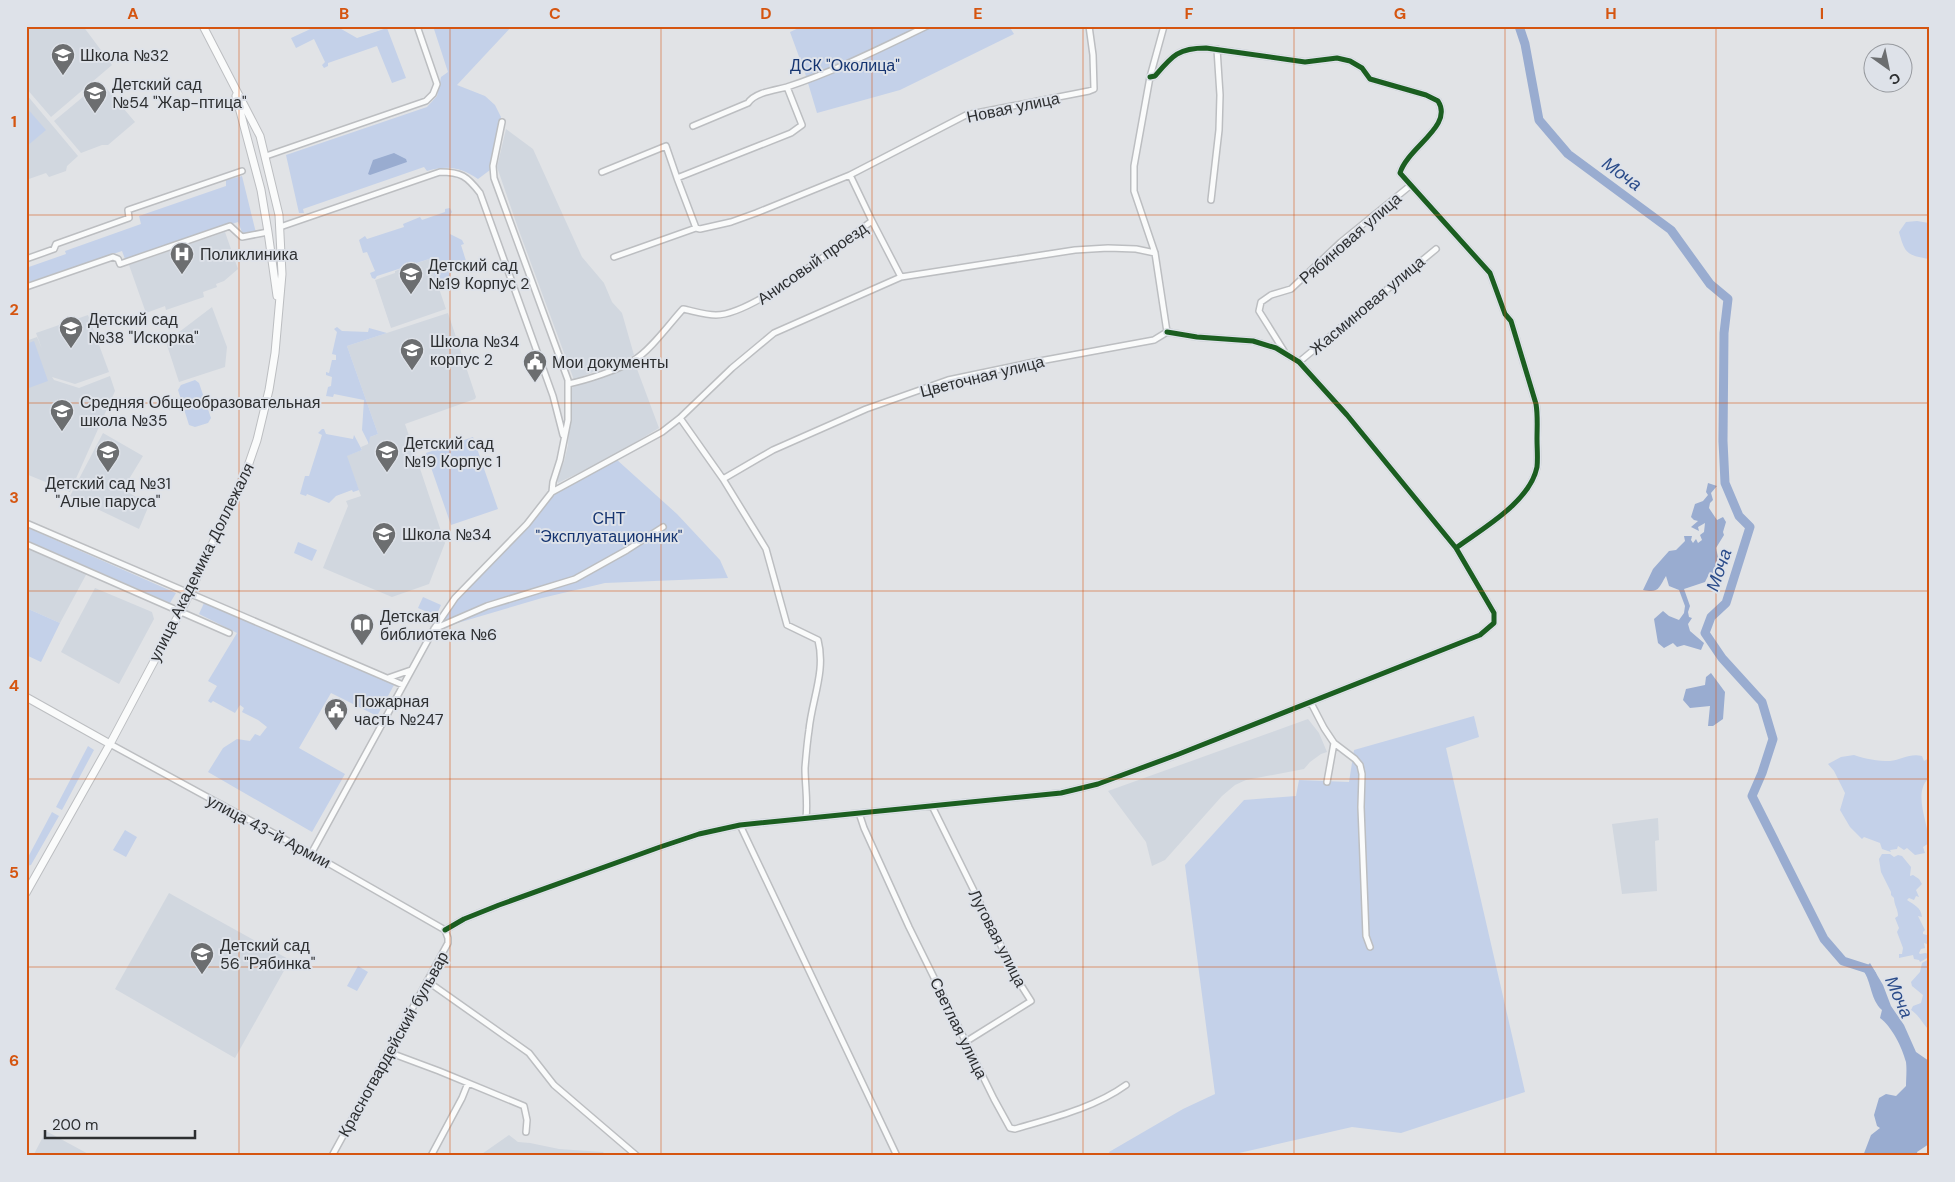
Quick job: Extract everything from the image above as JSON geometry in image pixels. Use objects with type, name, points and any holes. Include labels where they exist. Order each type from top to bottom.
[{"type":"main road","name":"улица Академика Доллежаля","points":[[26,893],[110,744],[180,612],[234,500],[257,440],[269,390],[276,353],[282,253],[274,188],[260,136],[203,26]]},
{"type":"main road","name":"улица Академика Доллежаля","points":[[233,84],[261,190],[279,313]]},
{"type":"main road","points":[[246,137],[260,136]]},
{"type":"main road","points":[[271,254],[277,256],[282,253]]},
{"type":"main road","name":"улица 43-й Армии","points":[[26,697],[110,744]]},
{"type":"main road","points":[[92,734],[101,745],[102,757]]},
{"type":"street","points":[[266,156],[426,101],[433,94],[437,84],[417,26]]},
{"type":"street","points":[[693,126],[748,103],[750,99],[814,78],[850,63],[927,26]]},
{"type":"street","name":"Новая улица","points":[[614,257],[696,228],[700,229],[731,222],[850,175],[966,115],[1094,89],[1094,56],[1088,26]]},
{"type":"street","points":[[445,930],[464,919],[498,905],[699,834],[740,825],[1062,793],[1098,784],[1311,703],[1480,635],[1494,623],[1494,613],[1456,548],[1347,415],[1299,362],[1276,348],[1253,341],[1198,337],[1166,332],[1155,253],[1134,191],[1134,166],[1150,77],[1164,26]]},
{"type":"street","points":[[1150,77],[1155,76],[1168,60],[1181,50],[1195,48],[1217,49],[1305,62],[1337,58],[1362,68],[1370,78],[1426,95],[1438,101],[1442,112],[1438,126],[1409,155],[1400,173],[1490,273],[1505,314],[1511,322],[1538,416],[1537,466],[1532,480],[1522,496],[1456,548]]},
{"type":"street","points":[[1211,200],[1219,130],[1220,95],[1217,49]]},
{"type":"street","points":[[678,178],[791,133],[802,125],[787,87]]},
{"type":"street","points":[[502,122],[493,166],[494,178],[554,339],[568,384],[568,420],[552,492]]},
{"type":"street","points":[[602,172],[666,146],[696,228]]},
{"type":"street","points":[[26,259],[54,249],[56,244],[129,218],[128,210],[242,171]]},
{"type":"street","points":[[280,227],[440,172],[455,172],[470,179],[480,193],[553,396],[564,439]]},
{"type":"street","points":[[850,175],[872,221]]},
{"type":"street","name":"Рябиновая улица","points":[[1286,354],[1259,311],[1261,302],[1271,295],[1291,289],[1341,242],[1411,185]]},
{"type":"street","name":"Анисовый проезд","points":[[568,384],[582,381],[635,360],[682,309],[717,315],[750,305],[872,221],[901,277]]},
{"type":"street","points":[[26,288],[114,257],[120,264],[230,226],[242,237],[268,232]]},
{"type":"street","points":[[311,854],[403,684],[434,629],[455,598],[526,524],[552,492],[650,439],[680,418],[732,368],[774,333],[901,277],[1075,250],[1136,249],[1155,253]]},
{"type":"street","name":"Жасминовая улица","points":[[1299,362],[1436,249]]},
{"type":"street","name":"Цветочная улица","points":[[723,479],[773,450],[866,410],[948,380],[1020,364],[1154,340],[1166,332]]},
{"type":"street","points":[[680,418],[723,479],[766,549],[787,625],[818,640],[821,653],[820,676],[808,736],[806,768],[808,803],[806,818]]},
{"type":"street","points":[[26,524],[403,684]]},
{"type":"street","points":[[434,629],[487,606],[575,579],[624,552],[663,527]]},
{"type":"street","points":[[26,544],[229,633]]},
{"type":"street","points":[[388,678],[411,670]]},
{"type":"street","points":[[1311,703],[1334,743],[1360,765],[1362,774],[1361,807],[1366,936],[1370,947]]},
{"type":"street","points":[[1327,782],[1334,743]]},
{"type":"street","name":"улица 43-й Армии","points":[[110,744],[445,930]]},
{"type":"street","name":"Луговая улица","points":[[932,806],[1019,982],[1031,1001],[967,1041]]},
{"type":"street","name":"Светлая улица","points":[[859,814],[909,927],[1010,1128],[1015,1129],[1070,1112],[1115,1094],[1126,1086]]},
{"type":"street","points":[[740,825],[897,1156]]},
{"type":"street","name":"Красногвардейский бульвар","points":[[332,1156],[448,943],[445,930]]},
{"type":"street","points":[[427,981],[529,1053],[554,1086],[636,1156]]},
{"type":"street","points":[[388,1052],[524,1106],[527,1120],[526,1132]]},
{"type":"street","points":[[431,1156],[468,1083]]},
{"type":"shaded area","name":"Школа №32","points":[[26,26],[83,26],[112,65],[51,117],[26,88]]},
{"type":"shaded area","name":"Детский сад №54 \"Жар-птица\"","points":[[101,82],[135,122],[108,145],[102,145],[81,153],[54,121]]},
{"type":"shaded area","points":[[26,94],[78,156],[67,166],[66,171],[49,177],[46,173],[26,180]]},
{"type":"shaded area","points":[[506,129],[533,149],[582,257],[604,283],[612,302],[622,313],[634,355],[574,380],[497,167]]},
{"type":"shaded area","points":[[394,153],[406,159],[407,162],[370,175],[368,174],[373,160]]},
{"type":"shaded area","name":"Поликлиника","points":[[225,232],[238,269],[224,281],[216,284],[217,287],[203,292],[204,297],[166,310],[165,306],[146,313],[129,265]]},
{"type":"shaded area","name":"Детский сад №19 Корпус 2","points":[[429,259],[446,309],[391,328],[375,280]]},
{"type":"shaded area","points":[[212,307],[227,347],[225,367],[179,382],[166,342]]},
{"type":"shaded area","points":[[448,313],[476,397],[475,399],[405,424],[445,543],[429,584],[392,597],[323,568],[348,506],[346,501],[361,496],[346,456],[362,450],[361,447],[368,444],[370,437],[378,434],[347,346]]},
{"type":"shaded area","name":"Средняя Общеобразовательная школа №35","points":[[88,315],[109,372],[75,384],[52,377],[54,380],[79,388],[110,376],[115,391],[70,492],[26,474],[26,341],[37,337],[42,349],[36,333]]},
{"type":"shaded area","points":[[634,361],[659,428],[609,458],[558,483],[557,479],[568,445],[571,388]]},
{"type":"shaded area","name":"Детский сад №31 \"Алые паруса\"","points":[[103,433],[143,456],[123,489],[149,505],[139,529],[70,496]]},
{"type":"shaded area","points":[[1708,483],[1717,486],[1711,493],[1713,500],[1709,508],[1717,520],[1723,517],[1726,522],[1724,535],[1716,548],[1718,557],[1712,581],[1709,574],[1705,582],[1684,589],[1690,606],[1689,617],[1692,618],[1688,624],[1690,631],[1704,643],[1701,650],[1684,645],[1677,647],[1673,643],[1664,648],[1658,643],[1654,619],[1663,611],[1679,620],[1684,613],[1685,606],[1679,590],[1669,586],[1666,576],[1658,589],[1652,591],[1643,590],[1653,569],[1669,551],[1676,550],[1685,541],[1684,536],[1692,536],[1691,540],[1693,543],[1696,539],[1698,543],[1702,540],[1700,535],[1704,532],[1705,523],[1698,527],[1699,531],[1691,527],[1698,521],[1691,517],[1695,504],[1703,501],[1708,495],[1706,492]]},
{"type":"shaded area","points":[[26,545],[87,573],[60,623],[26,608]]},
{"type":"shaded area","points":[[95,588],[152,612],[154,619],[119,684],[61,652]]},
{"type":"shaded area","points":[[1711,673],[1725,692],[1723,719],[1713,726],[1708,726],[1710,706],[1690,708],[1683,700],[1686,689],[1705,685],[1706,677]]},
{"type":"shaded area","points":[[1308,719],[1319,733],[1327,752],[1310,762],[1304,769],[1246,780],[1235,785],[1222,796],[1165,860],[1152,866],[1146,842],[1108,791]]},
{"type":"shaded area","points":[[1658,818],[1659,840],[1655,841],[1657,891],[1622,894],[1612,824]]},
{"type":"shaded area","name":"Детский сад 56 \"Рябинка\"","points":[[169,893],[290,960],[235,1058],[115,989]]},
{"type":"shaded area","points":[[1870,963],[1883,985],[1891,1006],[1904,1025],[1916,1052],[1929,1061],[1929,1144],[1917,1152],[1918,1156],[1863,1156],[1871,1135],[1880,1128],[1877,1126],[1874,1115],[1879,1098],[1886,1094],[1896,1096],[1906,1086],[1906,1062],[1904,1056],[1892,1032],[1880,1018],[1882,1010],[1875,1001],[1863,970]]},
{"type":"shaded area","points":[[46,1131],[92,1156],[33,1156]]},
{"type":"shaded area","points":[[509,1135],[518,1142],[559,1149],[603,1152],[606,1156],[479,1156]]},
{"type":"green space","points":[[317,26],[336,26],[357,38],[387,28],[406,78],[392,83],[377,46],[328,63],[328,66],[324,68],[322,65],[325,62],[314,39],[296,48],[291,38]]},
{"type":"green space","points":[[433,26],[512,26],[457,85],[485,96],[495,105],[501,117],[490,170],[478,179],[454,168],[427,171],[424,167],[303,209],[304,213],[299,213],[286,155],[427,107],[437,96],[441,77],[448,72]]},
{"type":"green space","name":"ДСК \"Околица\"","points":[[803,26],[1009,26],[1014,34],[900,90],[817,113],[790,32]]},
{"type":"green space","points":[[26,107],[46,130],[26,147]]},
{"type":"green space","points":[[242,176],[256,233],[244,237],[238,222],[125,259],[122,251],[26,283],[26,268],[66,254],[65,251],[141,224],[139,216],[226,186],[226,180]]},
{"type":"green space","points":[[450,208],[452,212],[450,215],[450,234],[462,240],[464,244],[461,245],[467,264],[471,267],[470,269],[465,266],[449,272],[450,276],[437,282],[429,259],[377,276],[375,279],[372,278],[370,273],[375,271],[367,252],[363,253],[359,240],[365,236],[367,239],[404,227],[403,224],[420,217],[422,220],[445,212],[445,209]]},
{"type":"green space","points":[[1906,222],[1929,223],[1929,259],[1908,252],[1901,239],[1899,232]]},
{"type":"green space","points":[[337,327],[342,331],[368,332],[369,328],[387,333],[347,346],[378,434],[370,437],[369,444],[362,430],[364,400],[334,394],[333,397],[326,396],[328,387],[331,386],[332,377],[326,375],[326,372],[329,373],[332,360],[336,360],[336,355],[332,354],[337,332],[334,329]]},
{"type":"green space","points":[[34,341],[48,381],[26,389],[26,344]]},
{"type":"green space","points":[[195,380],[199,383],[211,418],[208,423],[195,427],[189,425],[178,390],[181,385]]},
{"type":"green space","points":[[324,429],[326,434],[353,439],[354,435],[362,450],[347,456],[359,490],[353,492],[352,490],[336,496],[329,503],[307,494],[306,496],[300,494],[305,476],[309,476],[322,435],[318,433]]},
{"type":"green space","points":[[473,437],[498,509],[451,525],[426,453]]},
{"type":"green space","name":"СНТ \"Эксплуатационник\"","points":[[616,459],[677,514],[720,560],[728,578],[605,583],[542,598],[444,627],[440,621],[455,599],[530,526],[553,492]]},
{"type":"green space","points":[[28,528],[176,593],[170,603],[26,540]]},
{"type":"green space","points":[[298,542],[317,550],[312,561],[294,553]]},
{"type":"green space","points":[[423,597],[441,605],[436,616],[418,608]]},
{"type":"green space","points":[[204,603],[394,685],[377,716],[331,693],[299,748],[345,774],[312,832],[208,772],[223,748],[237,739],[250,741],[255,734],[260,736],[267,727],[242,712],[244,708],[240,705],[235,713],[213,701],[211,703],[208,701],[217,686],[208,681],[237,633],[199,614]]},
{"type":"green space","points":[[26,608],[60,623],[41,662],[26,655]]},
{"type":"green space","points":[[1474,716],[1479,737],[1446,748],[1525,1092],[1401,1133],[1352,1127],[1226,1156],[1111,1156],[1109,1152],[1183,1109],[1215,1094],[1185,865],[1244,800],[1296,796],[1299,780],[1349,782],[1354,750]]},
{"type":"green space","points":[[88,746],[94,750],[62,810],[56,807]]},
{"type":"green space","points":[[1854,755],[1885,761],[1913,755],[1922,756],[1924,761],[1929,758],[1929,778],[1924,784],[1922,792],[1929,843],[1923,847],[1925,853],[1915,855],[1907,848],[1904,850],[1898,846],[1897,849],[1890,850],[1891,852],[1882,849],[1880,843],[1864,837],[1862,839],[1850,827],[1840,810],[1845,793],[1834,771],[1828,764],[1841,757]]},
{"type":"green space","points":[[52,812],[59,816],[31,865],[26,866],[26,861]]},
{"type":"green space","points":[[125,830],[137,837],[126,857],[113,850]]},
{"type":"green space","points":[[1882,854],[1890,854],[1894,857],[1902,856],[1911,867],[1910,876],[1913,875],[1919,879],[1922,884],[1916,890],[1919,897],[1916,896],[1914,900],[1909,898],[1907,900],[1920,911],[1922,917],[1918,916],[1925,930],[1923,934],[1927,935],[1929,941],[1927,944],[1924,943],[1925,948],[1921,949],[1919,953],[1929,954],[1929,957],[1920,962],[1914,959],[1913,955],[1899,958],[1903,948],[1897,932],[1899,928],[1895,918],[1898,914],[1894,898],[1881,872],[1879,859]]},
{"type":"green space","points":[[1929,959],[1929,1030],[1911,1010],[1913,1006],[1921,1003],[1923,995],[1912,986],[1911,982],[1920,972],[1922,963]]},
{"type":"green space","points":[[358,966],[368,972],[357,991],[347,986]]},
{"type":"waterway","name":"Моча","points":[[1519,26],[1525,44],[1539,120],[1568,154],[1671,230],[1710,284],[1728,299],[1724,333],[1723,441],[1725,483],[1739,516],[1750,527],[1726,603],[1711,617],[1705,633],[1722,658],[1762,702],[1773,739],[1752,796],[1824,939],[1843,961],[1868,969],[1872,975]]},
{"type":"cycle path","points":[[1150,77],[1155,76],[1176,54],[1196,48],[1305,62],[1337,58],[1350,61],[1362,68],[1370,79],[1426,95],[1438,101],[1441,110],[1440,119],[1428,137],[1405,163],[1400,173],[1490,273],[1505,314],[1511,321],[1536,404],[1537,417],[1537,467],[1533,480],[1525,492],[1504,513],[1456,548]]},
{"type":"cycle path","points":[[445,930],[464,919],[499,905],[699,834],[740,825],[1061,793],[1098,784],[1480,635],[1494,623],[1494,613],[1456,548],[1347,415],[1299,362],[1276,348],[1253,341],[1197,337],[1167,332]]},
{"type":"place","name":"Школа №32","points":[[63,76]]},
{"type":"place","name":"Детский сад №54 \"Жар-птица\"","points":[[95,114]]},
{"type":"place","name":"Поликлиника","points":[[182,275]]},
{"type":"place","name":"Детский сад №19 Корпус 2","points":[[411,295]]},
{"type":"place","name":"Детский сад №38 \"Искорка\"","points":[[71,349]]},
{"type":"place","name":"Школа №34 корпус 2","points":[[412,371]]},
{"type":"place","name":"Мои документы","points":[[535,383]]},
{"type":"place","name":"Средняя Общеобразовательная школа №35","points":[[62,432]]},
{"type":"place","name":"Детский сад №31 \"Алые паруса\"","points":[[108,473]]},
{"type":"place","name":"Детский сад №19 Корпус 1","points":[[387,473]]},
{"type":"place","name":"Школа №34","points":[[384,555]]},
{"type":"place","name":"Детская библиотека №6","points":[[362,646]]},
{"type":"place","name":"Пожарная часть №247","points":[[336,731]]},
{"type":"place","name":"Детский сад 56 \"Рябинка\"","points":[[202,975]]}]
